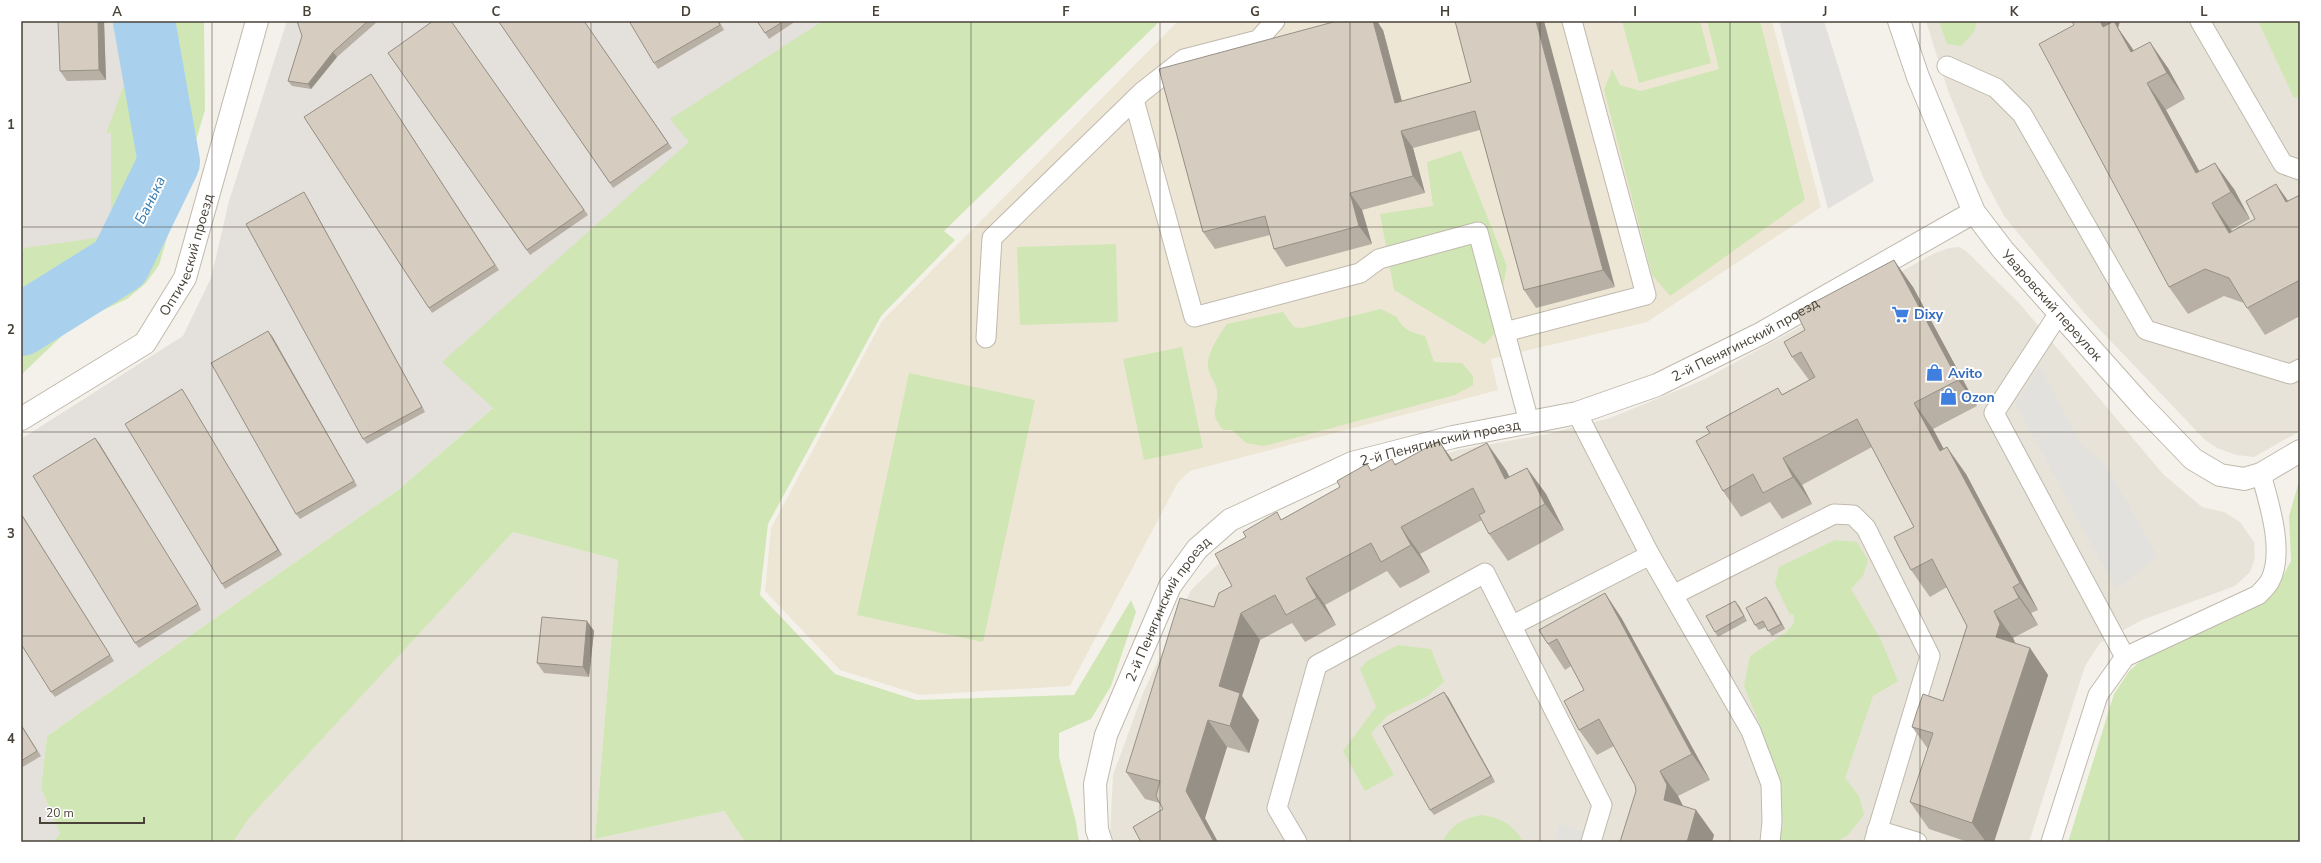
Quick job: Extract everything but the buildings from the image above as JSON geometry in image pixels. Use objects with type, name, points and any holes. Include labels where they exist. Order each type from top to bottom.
[{"type":"street","name":"Оптический проезд","points":[[21,419],[145,343],[185,278],[257,21]]},
{"type":"street","name":"Уваровский переулок","points":[[1899,21],[1918,77],[1974,212],[2003,250],[2142,406],[2193,459],[2220,475],[2244,479],[2261,474],[2300,451]]},
{"type":"street","name":"2-й Пенягинский проезд","points":[[1101,842],[1097,830],[1095,784],[1106,735],[1170,586],[1197,549],[1230,520],[1352,463],[1453,437],[1577,413],[1657,386],[1755,337],[1974,212]]},
{"type":"lane","points":[[986,338],[992,238],[1134,100],[1184,59],[1258,40],[1275,21]]},
{"type":"lane","points":[[1505,332],[1646,295],[1572,21]]},
{"type":"lane","points":[[2200,21],[2283,164],[2300,170]]},
{"type":"lane","points":[[1947,66],[1996,88],[2022,114],[2146,330],[2290,374],[2300,369]]},
{"type":"lane","points":[[1134,100],[1194,317],[1360,273],[1379,259],[1478,232],[1529,422]]},
{"type":"lane","points":[[2059,313],[1994,413],[2125,657]]},
{"type":"lane","points":[[1577,413],[1650,555],[1751,731],[1771,784],[1772,822],[1770,842]]},
{"type":"lane","points":[[2051,842],[2098,695],[2125,657],[2258,595],[2270,581],[2275,563],[2275,527],[2261,474]]},
{"type":"lane","points":[[1673,595],[1834,514],[1853,515],[1866,528],[1930,656],[1876,836],[1917,842]]},
{"type":"lane","points":[[1513,625],[1650,555]]},
{"type":"lane","points":[[1296,842],[1277,808],[1317,665],[1485,573],[1513,625],[1602,805],[1591,842]]},
{"type":"shaded area","points":[[21,21],[144,21],[169,162],[21,325]]},
{"type":"shaded area","points":[[287,21],[940,21],[398,490],[47,736],[41,788],[60,834],[52,842],[21,842],[21,439],[183,336],[211,278],[229,201]]},
{"type":"shaded area","points":[[1178,21],[1772,21],[1821,207],[1647,322],[1491,359],[1498,390],[1190,471],[1178,482],[1070,686],[920,695],[840,670],[765,591],[771,528],[882,321]]},
{"type":"shaded area","points":[[1779,21],[1824,21],[1874,181],[1828,209]]},
{"type":"shaded area","points":[[1926,21],[2300,21],[2300,431],[2254,457],[2236,455],[2217,448],[2205,440],[2086,315],[2004,216],[1983,177],[1947,88]]},
{"type":"shaded area","points":[[1959,247],[1966,251],[2020,304],[2163,474],[2202,507],[2224,512],[2240,522],[2254,542],[2255,558],[2250,572],[2235,586],[2142,620],[2100,643],[2085,666],[2029,842],[1112,842],[1110,834],[1113,775],[1143,693],[1191,590],[1245,538],[1359,482],[1458,450],[1547,434],[1610,418],[1703,380],[1935,253],[1949,248]]},
{"type":"shaded area","points":[[2040,366],[2081,444],[2107,467],[2158,556],[2116,590],[2015,403]]},
{"type":"shaded area","points":[[513,532],[618,560],[595,839],[724,811],[745,842],[233,842],[248,818]]},
{"type":"shaded area","points":[[1559,824],[1584,832],[1581,842],[1554,842]]},
{"type":"green space","points":[[120,21],[204,21],[205,110],[159,265],[146,283],[127,299],[86,318],[67,331],[21,375],[21,253],[25,248],[96,238],[111,223],[111,132],[106,134],[129,71]]},
{"type":"green space","points":[[823,21],[1160,21],[944,231],[955,240],[881,316],[768,524],[760,595],[835,674],[916,700],[1074,695],[1131,600],[1136,612],[1111,686],[1091,719],[1059,733],[1059,757],[1076,822],[1079,842],[745,842],[724,811],[595,839],[618,560],[513,532],[249,818],[233,842],[52,842],[60,834],[41,788],[47,736],[398,490],[493,408],[442,362],[689,142],[670,119]]},
{"type":"green space","points":[[1622,21],[1700,21],[1711,63],[1639,83]]},
{"type":"green space","points":[[1707,21],[1760,21],[1805,200],[1670,296],[1652,275],[1604,90],[1612,69],[1620,85],[1641,91],[1719,69]]},
{"type":"green space","points":[[1939,21],[1977,21],[1974,32],[1961,46],[1947,44]]},
{"type":"green space","points":[[2258,21],[2300,21],[2300,96],[2294,98]]},
{"type":"green space","points":[[1461,151],[1507,266],[1493,336],[1484,344],[1394,290],[1380,214],[1433,206],[1427,162]]},
{"type":"green space","points":[[1116,244],[1118,322],[1020,325],[1017,247]]},
{"type":"green space","points":[[1381,309],[1397,317],[1402,325],[1408,330],[1425,336],[1434,362],[1462,363],[1473,376],[1473,385],[1455,395],[1264,446],[1246,443],[1232,430],[1223,430],[1218,423],[1215,414],[1217,389],[1209,373],[1208,361],[1212,349],[1227,324],[1283,312],[1294,327],[1302,328]]},
{"type":"green space","points":[[1182,347],[1203,448],[1144,460],[1123,359]]},
{"type":"green space","points":[[909,373],[1035,400],[983,642],[857,615]]},
{"type":"green space","points":[[2300,478],[2300,842],[2068,842],[2114,694],[2130,670],[2150,653],[2271,597],[2291,561],[2289,516]]},
{"type":"green space","points":[[1835,540],[1857,542],[1868,560],[1863,576],[1851,589],[1881,640],[1898,681],[1873,696],[1845,778],[1859,796],[1864,815],[1847,836],[1836,842],[1778,842],[1783,826],[1779,783],[1760,725],[1744,686],[1750,656],[1785,633],[1794,623],[1794,614],[1790,615],[1775,584],[1779,567]]},
{"type":"green space","points":[[1398,645],[1431,649],[1444,682],[1426,697],[1388,715],[1371,733],[1394,775],[1365,791],[1343,751],[1376,707],[1360,669],[1367,661]]},
{"type":"green space","points":[[1482,815],[1501,820],[1506,823],[1515,831],[1523,842],[1442,842],[1449,831],[1458,823],[1469,818]]},
{"type":"waterway","name":"Банька","points":[[21,325],[120,263],[169,162],[144,21]]},
{"type":"place","name":"Dixy","points":[[1901,314]]},
{"type":"place","name":"Avito","points":[[1935,373]]},
{"type":"place","name":"Ozon","points":[[1948,397]]}]
